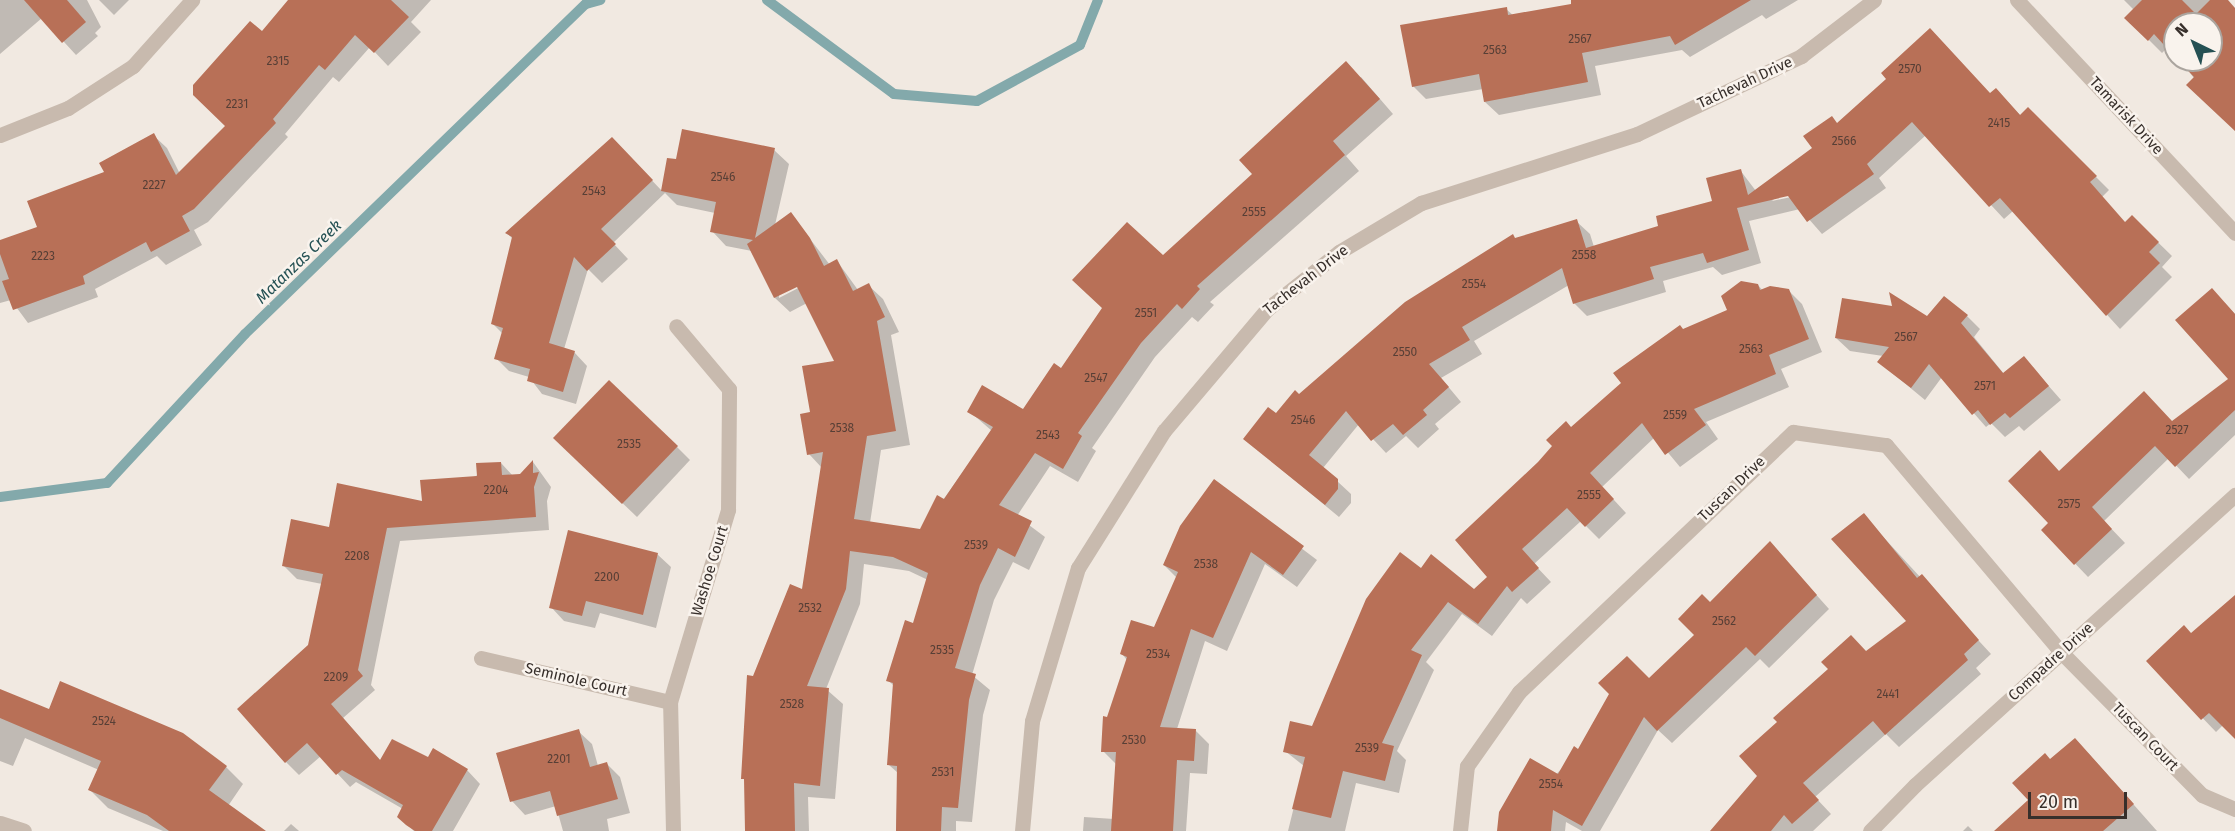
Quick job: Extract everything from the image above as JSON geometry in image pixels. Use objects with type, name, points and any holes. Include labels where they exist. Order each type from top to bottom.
[{"type":"street","points":[[0,135],[68,108],[133,66],[192,0]]},
{"type":"street","name":"Tachevah Drive","points":[[1022,831],[1032,721],[1078,568],[1164,431],[1267,309],[1339,252],[1421,203],[1636,134],[1801,56],[1874,0]]},
{"type":"street","name":"Tamarisk Drive","points":[[2018,0],[2235,233]]},
{"type":"street","name":"Washoe Court","points":[[673,831],[670,702],[728,510],[729,389],[676,326]]},
{"type":"street","name":"Tuscan Drive","points":[[1460,831],[1467,766],[1519,692],[1793,432],[1886,445],[2062,653]]},
{"type":"street","name":"Compadre Drive","points":[[1870,831],[1915,784],[2235,495]]},
{"type":"street","name":"Tuscan Court","points":[[2062,653],[2202,795],[2235,809]]},
{"type":"street","name":"Seminole Court","points":[[481,658],[670,702]]},
{"type":"street","points":[[0,823],[24,831]]},
{"type":"building","points":[[24,0],[67,0],[86,22],[62,43]]},
{"type":"building","points":[[288,0],[391,0],[409,17],[374,53],[355,35],[325,70],[319,65],[273,119],[276,123],[194,209],[182,216],[190,231],[151,252],[146,242],[83,276],[85,284],[13,310],[2,281],[9,279],[0,254],[0,240],[37,227],[27,201],[104,172],[99,163],[154,133],[176,175],[225,126],[193,95],[193,85],[250,21],[262,31]]},
{"type":"building","points":[[1571,0],[1751,0],[1675,45],[1670,36],[1582,53],[1588,82],[1484,102],[1479,74],[1412,87],[1400,25],[1507,7],[1508,15],[1571,4]]},
{"type":"building","points":[[2142,0],[2182,0],[2194,12],[2163,12],[2163,44],[2154,34],[2148,41],[2124,18]]},
{"type":"building","points":[[2210,0],[2228,0],[2235,8],[2235,131],[2186,85],[2194,77],[2189,72],[2223,72],[2223,12],[2198,12]]},
{"type":"building","points":[[1930,28],[1990,93],[1996,88],[2020,115],[2028,107],[2097,176],[2090,182],[2125,222],[2132,215],[2159,242],[2149,252],[2160,263],[2106,316],[2000,198],[1989,207],[1912,122],[1867,164],[1874,174],[1807,222],[1788,196],[1737,208],[1749,250],[1707,263],[1703,253],[1650,267],[1654,279],[1573,304],[1562,268],[1462,327],[1470,340],[1429,364],[1449,387],[1423,410],[1427,415],[1403,435],[1393,424],[1371,441],[1346,411],[1309,455],[1338,479],[1338,489],[1325,505],[1243,439],[1268,407],[1276,413],[1295,390],[1299,394],[1405,302],[1513,234],[1515,238],[1577,219],[1586,248],[1658,226],[1656,216],[1712,201],[1706,178],[1741,169],[1748,195],[1812,148],[1803,136],[1832,116],[1837,123],[1886,79],[1881,73]]},
{"type":"building","points":[[1346,61],[1380,99],[1333,141],[1345,155],[1197,286],[1200,289],[1182,309],[1177,304],[1141,343],[1078,433],[1082,436],[1063,469],[1035,453],[999,505],[1032,521],[1015,557],[998,548],[980,585],[955,668],[976,674],[969,700],[958,808],[942,807],[941,831],[896,831],[897,766],[887,765],[893,683],[886,681],[905,620],[913,623],[928,573],[893,557],[850,551],[846,589],[807,686],[829,688],[820,786],[794,783],[795,831],[745,831],[744,779],[741,779],[747,675],[753,676],[790,584],[802,589],[823,452],[807,455],[800,414],[810,412],[802,366],[834,361],[797,287],[774,298],[747,244],[753,240],[710,232],[716,202],[661,191],[667,158],[676,159],[682,129],[775,148],[755,238],[791,212],[810,238],[824,266],[837,259],[853,291],[869,283],[885,317],[877,321],[896,431],[867,436],[854,519],[920,529],[937,495],[944,499],[993,427],[967,412],[982,385],[1023,409],[1054,363],[1061,368],[1102,308],[1072,280],[1127,222],[1163,255],[1252,174],[1239,160]]},
{"type":"building","points":[[612,137],[653,180],[601,229],[616,244],[587,271],[574,257],[549,343],[575,351],[563,392],[527,381],[530,369],[494,359],[503,328],[491,324],[512,237],[505,233]]},
{"type":"building","points":[[1741,281],[1758,284],[1760,290],[1770,286],[1789,289],[1809,339],[1769,355],[1776,374],[1694,409],[1706,425],[1665,455],[1642,423],[1590,473],[1614,499],[1585,527],[1567,508],[1522,549],[1539,568],[1512,592],[1507,586],[1478,624],[1448,602],[1411,650],[1422,655],[1382,743],[1394,746],[1385,781],[1343,771],[1331,818],[1292,809],[1305,757],[1283,752],[1290,721],[1312,726],[1366,599],[1400,552],[1421,568],[1431,554],[1474,589],[1487,577],[1455,540],[1538,462],[1552,446],[1546,440],[1566,421],[1571,427],[1621,383],[1613,373],[1680,325],[1683,329],[1727,310],[1721,296]]},
{"type":"building","points":[[2212,288],[2235,314],[2235,410],[2175,467],[2155,446],[2092,507],[2112,529],[2074,565],[2041,530],[2048,523],[2008,481],[2040,450],[2059,471],[2144,391],[2172,421],[2228,379],[2175,320]]},
{"type":"building","points":[[1889,292],[1927,316],[1944,296],[1968,315],[1961,323],[2003,373],[2024,356],[2049,386],[2010,418],[2005,413],[1990,425],[1978,410],[1972,415],[1929,364],[1911,388],[1877,362],[1889,347],[1835,338],[1842,298],[1892,306]]},
{"type":"building","points":[[609,380],[678,446],[622,504],[553,438]]},
{"type":"building","points":[[533,460],[533,473],[539,472],[534,487],[536,517],[387,528],[358,670],[363,676],[331,704],[380,760],[392,739],[428,757],[433,748],[468,769],[432,831],[415,831],[406,825],[397,817],[403,805],[342,770],[336,775],[307,743],[285,763],[237,709],[308,645],[323,574],[282,566],[291,519],[329,527],[337,483],[422,501],[420,480],[477,476],[476,463],[501,462],[502,475],[520,474]]},
{"type":"building","points":[[1214,479],[1304,546],[1283,575],[1251,552],[1213,638],[1191,629],[1160,727],[1196,729],[1194,761],[1177,760],[1173,831],[1111,831],[1116,752],[1101,752],[1103,716],[1107,717],[1127,657],[1120,654],[1131,620],[1154,627],[1178,572],[1163,565],[1180,526]]},
{"type":"building","points":[[1864,513],[1917,578],[1922,574],[1979,640],[1964,654],[1968,660],[1885,735],[1873,721],[1803,783],[1819,800],[1792,824],[1784,815],[1771,831],[1710,831],[1757,776],[1739,756],[1777,722],[1773,718],[1828,669],[1821,662],[1851,635],[1866,651],[1906,621],[1831,539]]},
{"type":"building","points":[[568,530],[658,553],[643,615],[586,601],[582,616],[549,608]]},
{"type":"building","points":[[1770,541],[1817,595],[1755,656],[1746,647],[1657,731],[1644,717],[1582,826],[1553,810],[1551,831],[1497,831],[1499,812],[1530,758],[1558,774],[1574,746],[1578,749],[1609,694],[1598,683],[1627,656],[1649,678],[1694,635],[1678,619],[1702,594],[1710,602]]},
{"type":"building","points":[[2235,595],[2235,739],[2209,713],[2201,720],[2146,661],[2184,625],[2191,633]]},
{"type":"building","points":[[60,681],[183,733],[227,766],[209,790],[266,831],[169,831],[147,815],[88,790],[101,761],[0,718],[0,689],[49,709]]},
{"type":"building","points":[[579,729],[590,767],[607,762],[618,799],[557,816],[550,791],[510,802],[496,753]]},
{"type":"building","points":[[2075,738],[2134,804],[2103,831],[1994,831],[2028,800],[2012,783],[2045,753],[2050,759]]},
{"type":"waterway","name":"Matanzas Creek","points":[[0,497],[107,483],[245,334],[586,4],[600,0]]},
{"type":"waterway","name":"Matanzas Creek","points":[[767,0],[894,94],[977,101],[1080,45],[1098,0]]}]
